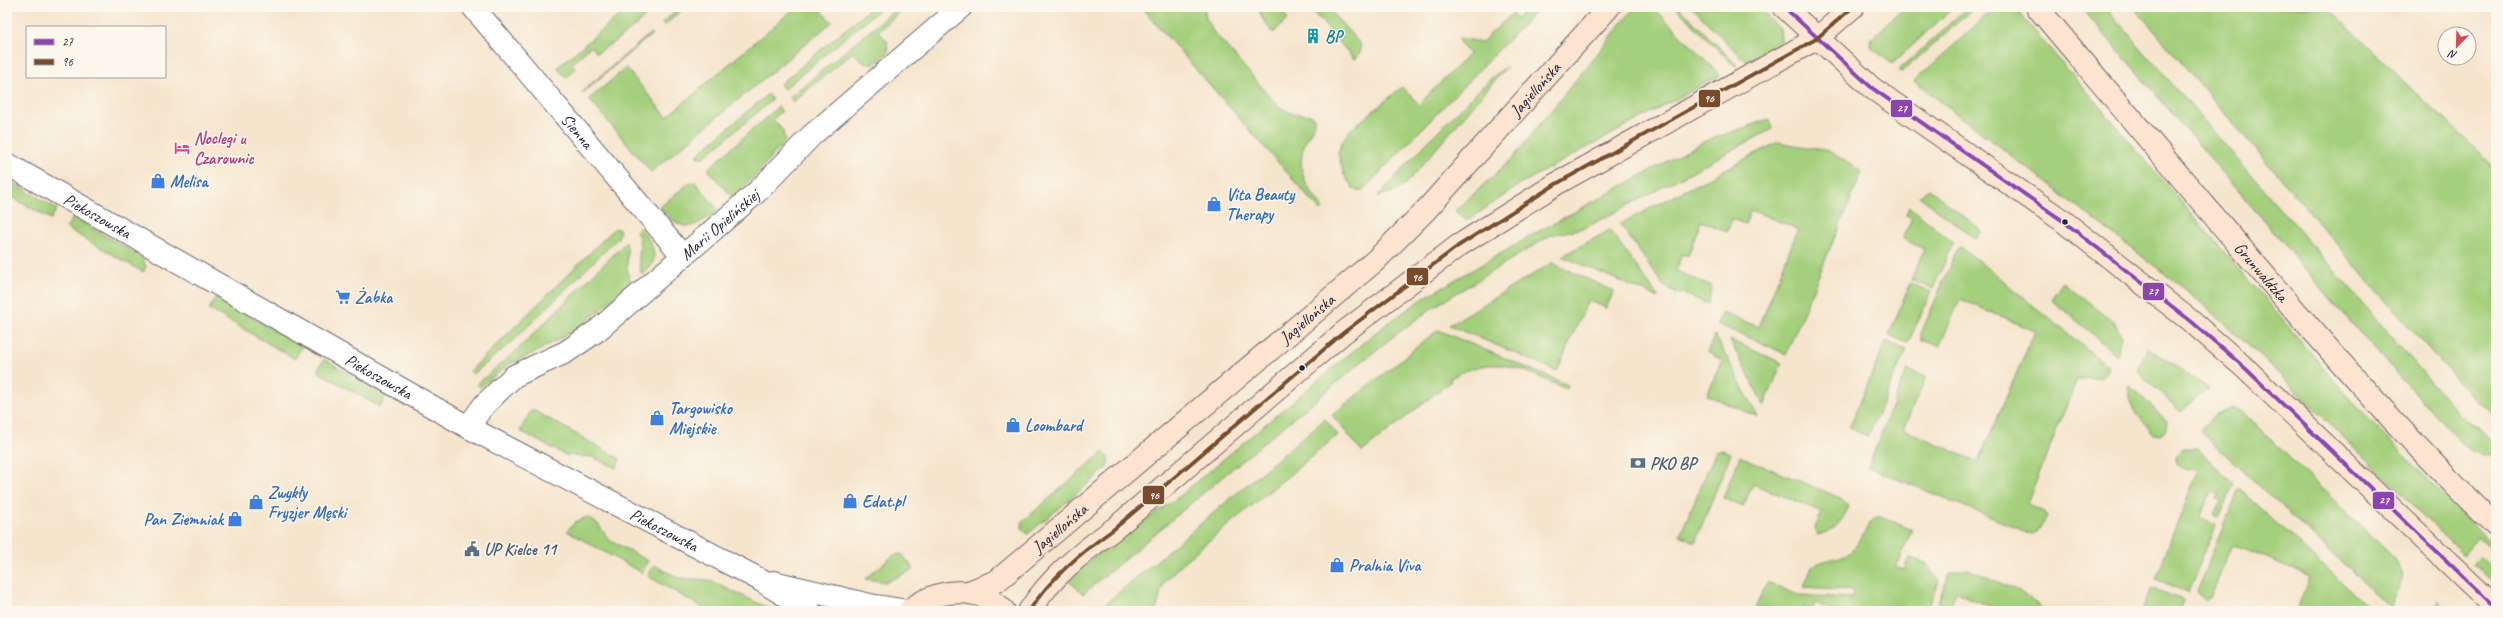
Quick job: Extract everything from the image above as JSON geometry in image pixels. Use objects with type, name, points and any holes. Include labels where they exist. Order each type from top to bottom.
[{"type":"street","name":"Sienna","points":[[473,7],[682,255]]},
{"type":"street","name":"Marii Opielińskiej","points":[[468,427],[484,404],[514,376],[578,345],[646,289],[682,255],[758,191],[815,132],[961,7]]},
{"type":"street","name":"Jagiellońska","points":[[909,611],[923,601],[935,597],[971,591],[997,580],[1376,260],[1426,210],[1609,7]]},
{"type":"street","points":[[1784,7],[1816,39],[1872,88],[2064,221],[2192,322],[2246,369],[2496,608]]},
{"type":"street","name":"Jagiellońska","points":[[1029,611],[1055,578],[1083,551],[1120,523],[1343,333],[1458,246],[1556,184],[1816,39],[1853,7]]},
{"type":"street","name":"Grunwaldzka","points":[[2037,7],[2253,262],[2371,398],[2418,450],[2496,526]]},
{"type":"street","name":"Piekoszowska","points":[[7,164],[468,427],[757,578],[810,611]]},
{"type":"street","name":"Piekoszowska","points":[[757,578],[870,605],[909,611]]},
{"type":"street","points":[[971,591],[987,598],[1004,611]]},
{"type":"green space","points":[[629,7],[651,7],[648,13],[635,26],[597,53],[591,46],[572,64],[575,68],[567,77],[561,73],[558,67]]},
{"type":"green space","points":[[680,7],[685,7],[664,26],[662,23]]},
{"type":"green space","points":[[796,7],[825,7],[822,12],[832,22],[651,172],[589,99],[626,68],[667,117]]},
{"type":"green space","points":[[872,7],[882,7],[784,89],[780,84]]},
{"type":"green space","points":[[898,7],[906,7],[878,31],[887,41],[888,53],[870,64],[863,61],[853,52],[793,102],[790,97]]},
{"type":"green space","points":[[1141,7],[1204,7],[1206,19],[1212,30],[1279,107],[1291,113],[1310,115],[1314,118],[1313,127],[1307,138],[1301,159],[1307,184],[1323,208],[1321,211]]},
{"type":"green space","points":[[1258,7],[1278,7],[1288,19],[1273,33],[1262,18]]},
{"type":"green space","points":[[1309,7],[1327,7],[1360,44],[1361,51],[1359,55],[1354,59]]},
{"type":"green space","points":[[1521,7],[1540,7],[1361,192],[1353,188],[1344,175],[1338,153],[1348,132],[1402,87],[1419,104],[1470,53],[1459,42],[1459,38],[1482,42],[1512,14],[1517,18],[1525,11]]},
{"type":"green space","points":[[1635,7],[1653,7],[1720,75],[1524,182],[1467,221],[1455,211],[1512,159]]},
{"type":"green space","points":[[1675,7],[1679,7],[1737,65],[1735,66]]},
{"type":"green space","points":[[1692,7],[1758,7],[1780,29],[1781,41],[1777,46],[1746,62]]},
{"type":"green space","points":[[1905,7],[1954,7],[1892,64],[1870,46],[1871,39]]},
{"type":"green space","points":[[1968,7],[1975,7],[1902,72],[1899,70]]},
{"type":"green space","points":[[1996,7],[2014,7],[2358,408],[2496,548],[2496,553],[2478,537],[2463,554],[2268,363],[2191,294],[1914,81]]},
{"type":"green space","points":[[2081,7],[2105,7],[2458,413],[2496,443],[2496,455],[2475,452],[2462,443],[2366,340]]},
{"type":"green space","points":[[2134,7],[2327,7],[2496,169],[2496,416],[2477,402],[2374,288]]},
{"type":"green space","points":[[651,33],[652,34],[581,94],[584,90]]},
{"type":"green space","points":[[1507,66],[1411,178],[1397,191],[1378,196],[1434,135],[1489,80]]},
{"type":"green space","points":[[768,94],[772,100],[704,157],[697,157],[699,153]]},
{"type":"green space","points":[[778,107],[782,111],[773,119],[783,131],[785,141],[753,178],[732,197],[709,171],[709,168]]},
{"type":"green space","points":[[1769,119],[1772,129],[1587,227],[1551,235],[1429,310],[1386,342],[1083,594],[1068,580],[1093,557],[1177,498],[1376,332],[1422,299],[1543,229],[1705,141]]},
{"type":"green space","points":[[1778,142],[1829,151],[1862,172],[1786,354],[1717,324],[1722,313],[1759,327],[1798,229],[1751,210],[1745,224],[1732,219],[1727,232],[1701,221],[1688,256],[1682,254],[1676,271],[1712,286],[1708,304],[1679,292],[1677,294],[1664,286],[1620,224]]},
{"type":"green space","points":[[10,181],[57,209],[51,219],[7,195],[7,182]]},
{"type":"green space","points":[[695,182],[718,210],[694,225],[682,225],[675,222],[660,207],[689,183]]},
{"type":"green space","points":[[1929,189],[1980,229],[1981,232],[1976,239],[1919,196]]},
{"type":"green space","points":[[1909,206],[1953,243],[1933,289],[1911,280],[1924,249],[1903,239],[1912,218],[1906,215]]},
{"type":"green space","points":[[73,217],[142,257],[146,267],[143,272],[66,228]]},
{"type":"green space","points":[[640,227],[651,245],[654,258],[653,264],[642,274],[639,263],[640,242],[636,231]]},
{"type":"green space","points":[[615,228],[620,230],[618,238],[513,341],[473,374],[470,371]]},
{"type":"green space","points":[[1610,230],[1659,298],[1562,256]]},
{"type":"green space","points":[[626,242],[627,268],[629,279],[632,284],[581,326],[538,351],[508,365],[480,387],[477,384],[514,353]]},
{"type":"green space","points":[[1961,247],[2109,367],[2104,375],[2100,377],[2077,379],[2027,504],[2045,512],[2047,516],[2041,527],[2032,534],[1868,467],[1907,370],[1926,377],[1903,429],[1978,462],[2035,331],[1960,299],[1939,347],[1921,339],[1921,334],[1957,249]]},
{"type":"green space","points":[[1552,263],[1614,291],[1606,308],[1588,300],[1557,371],[1449,325]]},
{"type":"green space","points":[[2063,282],[2115,323],[2121,336],[2117,355],[2051,299]]},
{"type":"green space","points":[[1910,283],[1931,292],[1908,343],[1889,335]]},
{"type":"green space","points":[[216,297],[302,346],[295,359],[209,309]]},
{"type":"green space","points":[[1438,330],[1568,385],[1566,389],[1535,375],[1509,366],[1482,366],[1467,370],[1450,378],[1451,381],[1362,452],[1332,415]]},
{"type":"green space","points":[[1715,335],[1758,417],[1707,395],[1722,360],[1707,352]]},
{"type":"green space","points":[[1730,340],[1782,363],[1764,406]]},
{"type":"green space","points":[[1886,341],[1906,350],[1868,436],[1849,428]]},
{"type":"green space","points":[[2148,347],[2208,388],[2181,412],[2137,371]]},
{"type":"green space","points":[[324,359],[386,396],[380,407],[317,371]]},
{"type":"green space","points":[[2130,386],[2168,422],[2165,431],[2160,435],[2154,434],[2136,412],[2129,399]]},
{"type":"green space","points":[[2231,408],[2241,411],[2394,558],[2401,571],[2401,582],[2390,607],[2199,430],[2214,415]]},
{"type":"green space","points":[[531,411],[535,411],[620,459],[616,468],[592,457],[565,455],[520,431]]},
{"type":"green space","points":[[1325,419],[1338,435],[1183,562],[1163,584],[1156,611],[1097,611]]},
{"type":"green space","points":[[2183,448],[2197,448],[2234,484],[2218,518],[2213,514],[2221,501],[2217,499],[2219,494],[2212,492],[2211,496],[2208,496],[2200,518],[2216,525],[2188,592],[2155,579],[2198,471],[2196,469],[2181,468],[2177,464],[2176,457]]},
{"type":"green space","points":[[1722,450],[1731,453],[1695,542],[1680,535],[1716,451]]},
{"type":"green space","points":[[1103,452],[1109,459],[1107,468],[1028,534],[1022,529],[1022,522]]},
{"type":"green space","points":[[1740,456],[1840,498],[1848,506],[1841,521],[1828,532],[1817,535],[1815,528],[1822,512],[1753,484],[1743,507],[1723,498]]},
{"type":"green space","points":[[2239,489],[2372,611],[2296,611],[2310,576],[2233,544],[2210,598],[2208,597],[2206,601],[2196,592]]},
{"type":"green space","points":[[587,517],[598,524],[609,540],[648,561],[642,573],[567,531],[575,522]]},
{"type":"green space","points":[[1877,517],[1883,517],[1912,530],[1896,566],[1904,570],[1909,558],[1926,563],[1939,581],[1927,611],[1833,611],[1815,603],[1813,609],[1804,607],[1802,611],[1754,611],[1767,582],[1798,595],[1851,598],[1854,590],[1804,587],[1812,567],[1816,564],[1841,556],[1851,551],[1873,520]]},
{"type":"green space","points":[[902,554],[914,569],[886,582],[865,579],[894,555]]},
{"type":"green space","points":[[2480,557],[2496,572],[2496,586],[2473,564]]},
{"type":"green space","points":[[654,565],[679,578],[708,580],[775,611],[708,611],[648,576]]},
{"type":"green space","points":[[1968,569],[2019,591],[2046,611],[2001,611],[1956,592],[1948,611],[1934,611],[1950,573]]},
{"type":"green space","points":[[2151,588],[2183,600],[2179,611],[2142,611]]},
{"type":"green space","points":[[2438,600],[2450,611],[2432,611]]},
{"type":"transit line","name":"27","points":[[1784,7],[1872,88],[2063,221],[2192,322],[2246,369],[2496,608]]},
{"type":"transit line","name":"96","points":[[1029,611],[1047,587],[1079,556],[1114,529],[1343,333],[1458,246],[1556,184],[1816,39],[1853,7]]},
{"type":"place","name":"BP","points":[[1313,36]]},
{"type":"place","name":"Noclegi u Czarownic","points":[[182,148]]},
{"type":"place","name":"Melisa","points":[[158,181]]},
{"type":"place","name":"Vita Beauty Therapy","points":[[1214,204]]},
{"type":"place","name":"Żabka","points":[[343,297]]},
{"type":"place","name":"Targowisko Miejskie","points":[[657,418]]},
{"type":"place","name":"Loombard","points":[[1013,425]]},
{"type":"place","name":"PKO BP","points":[[1638,463]]},
{"type":"place","name":"Edat.pl","points":[[850,501]]},
{"type":"place","name":"Zwykły Fryzjer Męski","points":[[256,502]]},
{"type":"place","name":"Pan Ziemniak","points":[[235,519]]},
{"type":"place","name":"UP Kielce 11","points":[[472,549]]},
{"type":"place","name":"Pralnia Viva","points":[[1337,565]]}]
